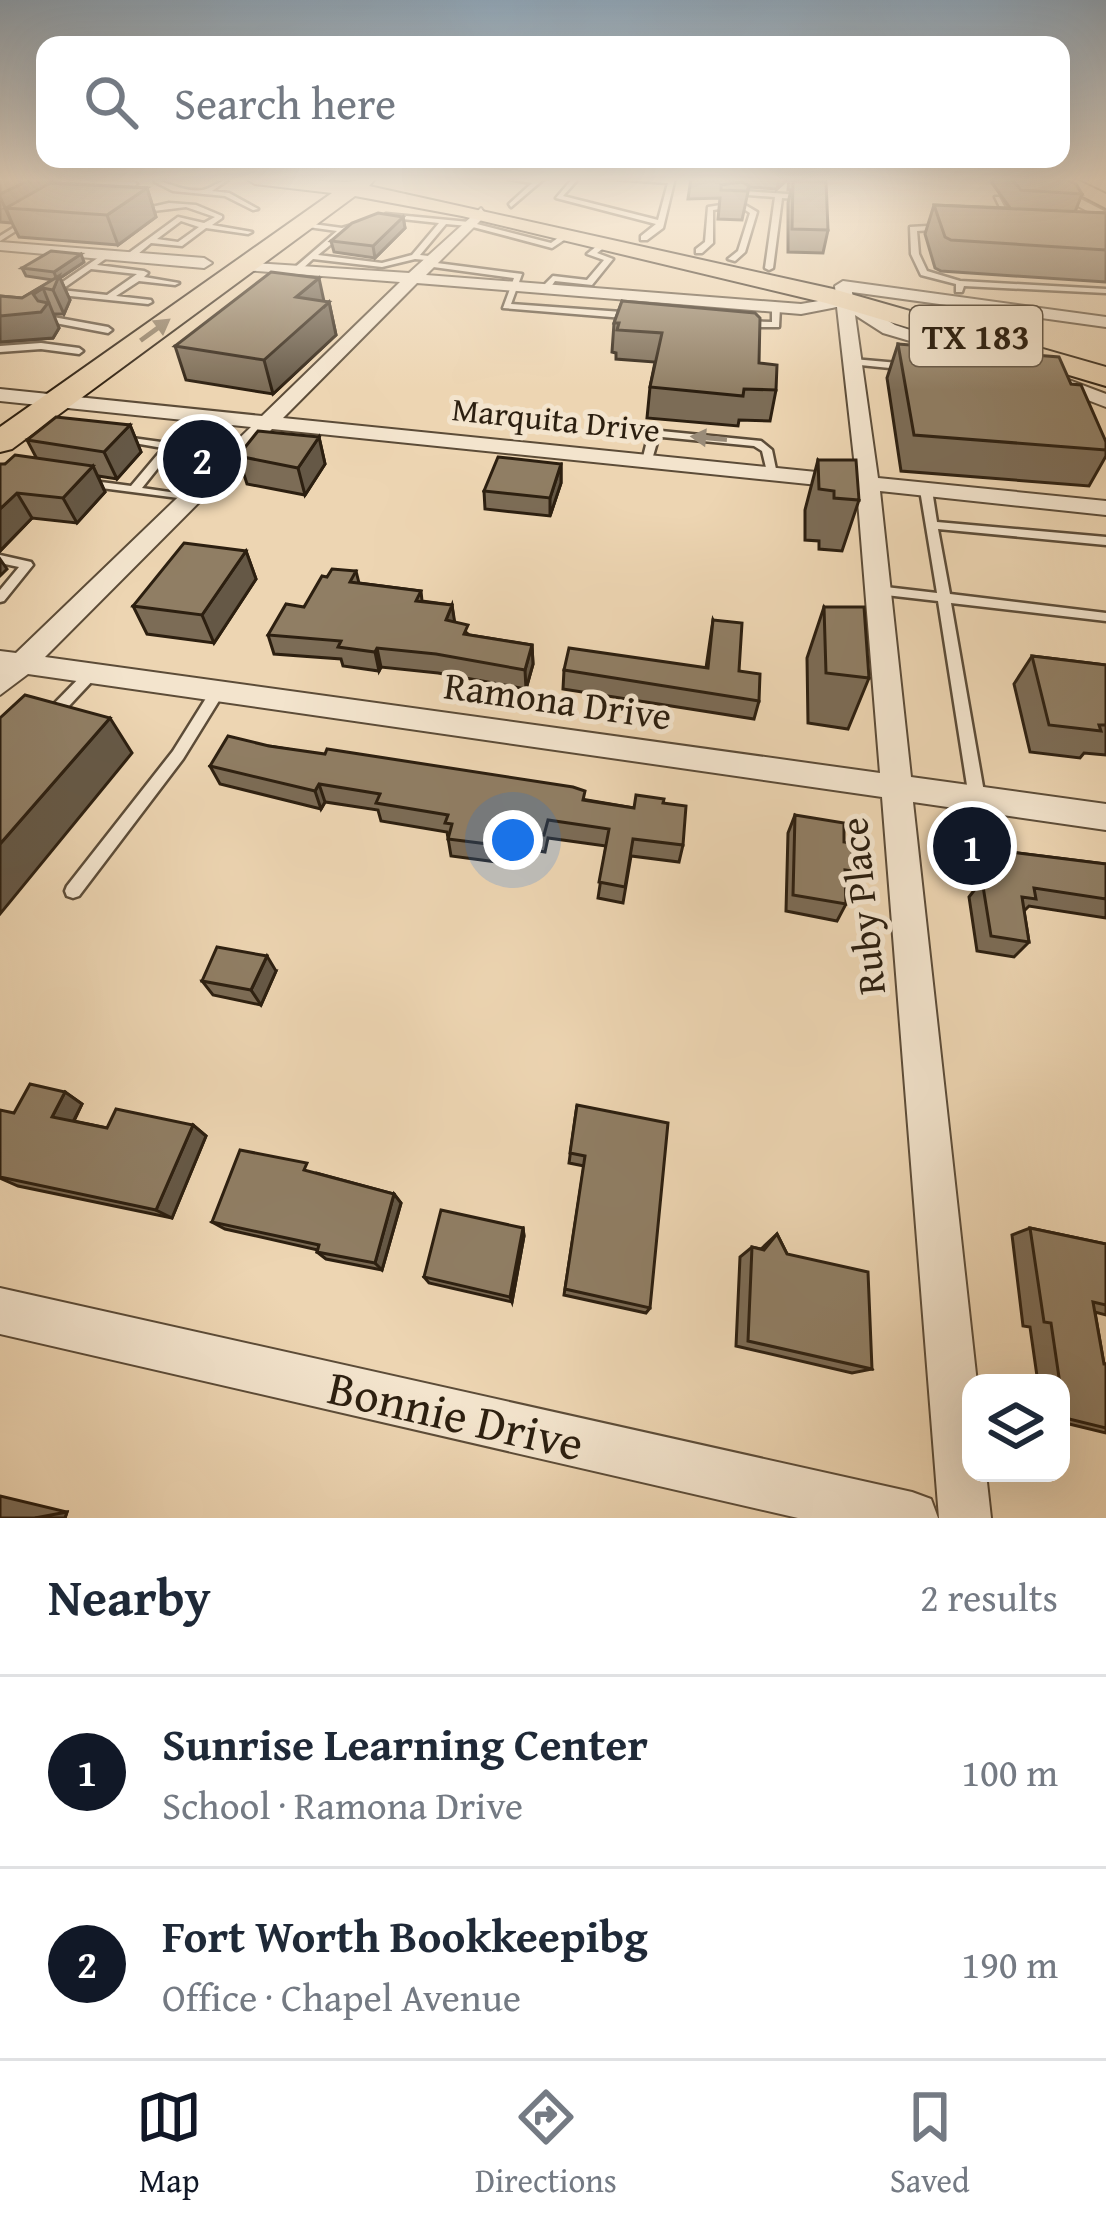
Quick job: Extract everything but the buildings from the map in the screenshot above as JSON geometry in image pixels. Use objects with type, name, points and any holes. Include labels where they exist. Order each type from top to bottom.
[{"type":"main road","points":[[20,413],[79,350],[108,330],[142,290],[175,283],[234,249]]},
{"type":"main road","points":[[20,413],[240,249]]},
{"type":"main road","name":"TX 183","points":[[599,249],[1106,341]]},
{"type":"main road","name":"TX 183","points":[[694,249],[769,268],[1106,377]]},
{"type":"street","points":[[51,249],[204,263]]},
{"type":"street","points":[[264,249],[297,269],[423,264],[514,286],[801,309],[844,293],[959,291],[1059,318],[1106,322]]},
{"type":"street","points":[[0,685],[11,662],[190,498],[438,249]]},
{"type":"street","points":[[844,293],[889,329],[1011,365],[1106,401]]},
{"type":"street","name":"Ruby Place","points":[[844,293],[868,484],[965,1518]]},
{"type":"street","name":"Marquita Drive","points":[[20,413],[215,417],[1105,510]]},
{"type":"street","name":"Ramona Drive","points":[[11,662],[1106,817]]},
{"type":"street","name":"Bonnie Drive","points":[[0,1311],[912,1518]]},
{"type":"lane","points":[[129,257],[140,249]]},
{"type":"lane","points":[[297,269],[321,249]]},
{"type":"lane","points":[[312,257],[423,264],[428,249]]},
{"type":"lane","points":[[545,289],[553,278],[589,283],[608,259],[599,249]]},
{"type":"lane","points":[[731,259],[742,249]]},
{"type":"lane","points":[[769,268],[772,249]]},
{"type":"lane","points":[[916,249],[924,273],[959,291],[1106,291]]},
{"type":"lane","points":[[105,255],[54,292],[110,297],[142,290]]},
{"type":"lane","points":[[89,266],[144,273],[142,290]]},
{"type":"lane","points":[[514,286],[506,307],[655,318]]},
{"type":"lane","points":[[110,297],[142,290]]},
{"type":"lane","points":[[592,313],[598,294]]},
{"type":"lane","points":[[736,323],[776,326],[776,307]]},
{"type":"lane","points":[[53,320],[108,330]]},
{"type":"lane","points":[[0,349],[79,350]]},
{"type":"lane","points":[[853,362],[918,368]]},
{"type":"lane","points":[[135,488],[170,446],[215,417]]},
{"type":"lane","points":[[91,434],[170,446]]},
{"type":"lane","points":[[647,461],[653,437],[661,434],[758,443],[767,450],[772,474]]},
{"type":"lane","points":[[79,482],[190,498]]},
{"type":"lane","points":[[926,490],[977,798]]},
{"type":"lane","points":[[932,526],[1106,541]]},
{"type":"lane","points":[[0,559],[27,565],[0,598]]},
{"type":"lane","points":[[877,590],[1106,617]]},
{"type":"lane","points":[[31,737],[92,673]]},
{"type":"lane","points":[[73,891],[178,755],[218,691]]},
{"type":"place","name":"Fort Worth Bookkeepibg","points":[[202,459]]},
{"type":"place","name":"Sunrise Learning Center","points":[[972,846]]}]
